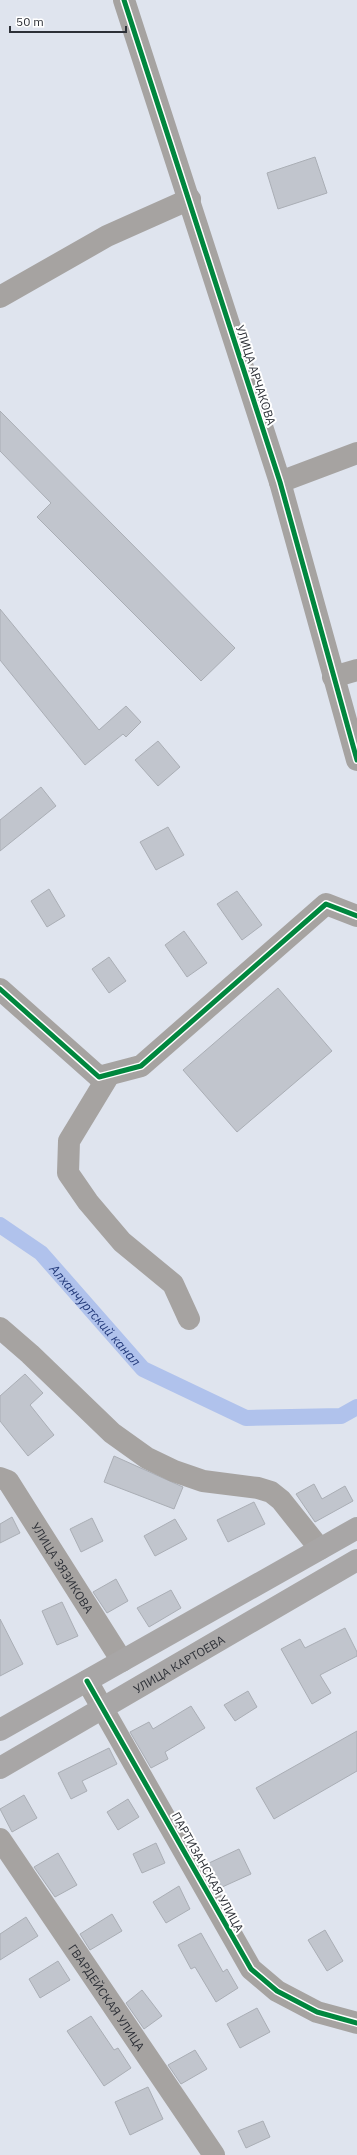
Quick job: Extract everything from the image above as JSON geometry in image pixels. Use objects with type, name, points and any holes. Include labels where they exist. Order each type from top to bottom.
[{"type":"main road","points":[[0,1730],[357,1528]]},
{"type":"main road","name":"УЛИЦА КАРТОЕВА","points":[[0,1768],[357,1560]]},
{"type":"street","name":"УЛИЦА АРЧАКОВА","points":[[124,0],[190,199],[280,482],[333,677],[355,748]]},
{"type":"street","points":[[0,297],[107,236],[190,199]]},
{"type":"street","points":[[280,482],[357,453]]},
{"type":"street","points":[[333,677],[357,670]]},
{"type":"street","points":[[0,990],[99,1077],[109,1075],[141,1066],[326,904],[357,916]]},
{"type":"street","points":[[109,1075],[70,1141],[68,1173],[88,1202],[122,1242],[173,1284],[190,1320]]},
{"type":"street","points":[[0,1328],[30,1354],[112,1432],[147,1458],[174,1471],[203,1481],[258,1488],[271,1492],[281,1500],[320,1549]]},
{"type":"street","name":"УЛИЦА ЗЯЗИКОВА","points":[[0,1478],[8,1481],[122,1661]]},
{"type":"street","name":"ПАРТИЗАНСКАЯ УЛИЦА","points":[[87,1681],[104,1708],[251,1969],[277,1991],[317,2012],[357,2023]]},
{"type":"street","name":"ГВАРДЕЙСКАЯ УЛИЦА","points":[[0,1839],[214,2155]]},
{"type":"building","points":[[315,157],[327,193],[278,209],[267,173]]},
{"type":"building","points":[[0,411],[235,648],[201,681],[37,517],[51,503],[0,451]]},
{"type":"building","points":[[0,609],[99,730],[126,706],[141,722],[126,737],[123,734],[85,765],[0,660]]},
{"type":"building","points":[[158,741],[180,767],[158,786],[135,760]]},
{"type":"building","points":[[41,787],[56,806],[0,851],[0,820]]},
{"type":"building","points":[[168,827],[184,855],[156,870],[140,842]]},
{"type":"building","points":[[49,889],[65,916],[47,927],[31,901]]},
{"type":"building","points":[[237,891],[262,925],[242,940],[217,904]]},
{"type":"building","points":[[184,931],[207,963],[187,977],[165,945]]},
{"type":"building","points":[[109,957],[126,981],[109,993],[92,969]]},
{"type":"building","points":[[278,988],[332,1051],[237,1132],[183,1070]]},
{"type":"building","points":[[25,1374],[43,1393],[30,1405],[54,1435],[28,1456],[0,1421],[0,1396]]},
{"type":"building","points":[[114,1456],[183,1487],[174,1509],[104,1482]]},
{"type":"building","points":[[314,1484],[322,1499],[345,1486],[353,1501],[315,1522],[296,1494]]},
{"type":"building","points":[[254,1502],[265,1524],[228,1542],[217,1520]]},
{"type":"building","points":[[12,1517],[20,1533],[0,1543],[0,1524]]},
{"type":"building","points":[[92,1518],[103,1541],[81,1552],[70,1529]]},
{"type":"building","points":[[175,1519],[187,1539],[155,1556],[144,1536]]},
{"type":"building","points":[[116,1579],[128,1601],[107,1613],[93,1592]]},
{"type":"building","points":[[171,1590],[181,1608],[149,1627],[137,1608]]},
{"type":"building","points":[[62,1602],[78,1636],[57,1645],[42,1611]]},
{"type":"building","points":[[0,1619],[23,1664],[0,1676]]},
{"type":"building","points":[[345,1628],[357,1652],[357,1656],[320,1675],[331,1693],[312,1704],[281,1649],[300,1639],[305,1648]]},
{"type":"building","points":[[248,1691],[257,1707],[235,1721],[224,1705]]},
{"type":"building","points":[[191,1706],[205,1728],[165,1752],[168,1759],[151,1768],[130,1732],[149,1722],[153,1729]]},
{"type":"building","points":[[357,1731],[357,1771],[274,1819],[256,1788]]},
{"type":"building","points":[[109,1748],[117,1764],[82,1781],[87,1791],[71,1799],[58,1773]]},
{"type":"building","points":[[24,1795],[37,1818],[12,1832],[0,1809]]},
{"type":"building","points":[[128,1799],[139,1817],[118,1830],[107,1812]]},
{"type":"building","points":[[156,1843],[165,1863],[142,1873],[133,1854]]},
{"type":"building","points":[[239,1849],[251,1874],[220,1888],[209,1863]]},
{"type":"building","points":[[58,1853],[77,1885],[55,1897],[34,1867]]},
{"type":"building","points":[[179,1886],[190,1909],[166,1923],[153,1902]]},
{"type":"building","points":[[112,1914],[122,1931],[90,1950],[80,1934]]},
{"type":"building","points":[[26,1917],[38,1936],[0,1960],[0,1934]]},
{"type":"building","points":[[325,1930],[343,1961],[327,1971],[308,1940]]},
{"type":"building","points":[[201,1933],[223,1972],[227,1969],[238,1988],[216,2002],[195,1967],[191,1969],[178,1945]]},
{"type":"building","points":[[58,1961],[70,1980],[40,1998],[29,1979]]},
{"type":"building","points":[[142,1990],[162,2016],[144,2029],[126,2003]]},
{"type":"building","points":[[257,2008],[270,2032],[240,2048],[227,2024]]},
{"type":"building","points":[[91,2016],[114,2050],[118,2048],[131,2068],[104,2086],[67,2031]]},
{"type":"building","points":[[195,2050],[207,2069],[181,2084],[168,2065]]},
{"type":"building","points":[[148,2087],[163,2119],[130,2135],[115,2102]]},
{"type":"building","points":[[263,2121],[270,2137],[246,2148],[238,2131]]},
{"type":"waterway","name":"Алханчуртский канал","points":[[0,1225],[41,1253],[143,1369],[246,1418],[341,1416],[357,1407]]},
{"type":"cycle path","points":[[124,0],[280,482],[357,760]]},
{"type":"cycle path","points":[[0,989],[99,1077],[141,1066],[326,904],[357,916]]},
{"type":"cycle path","points":[[87,1681],[251,1969],[277,1991],[317,2012],[357,2023]]}]
